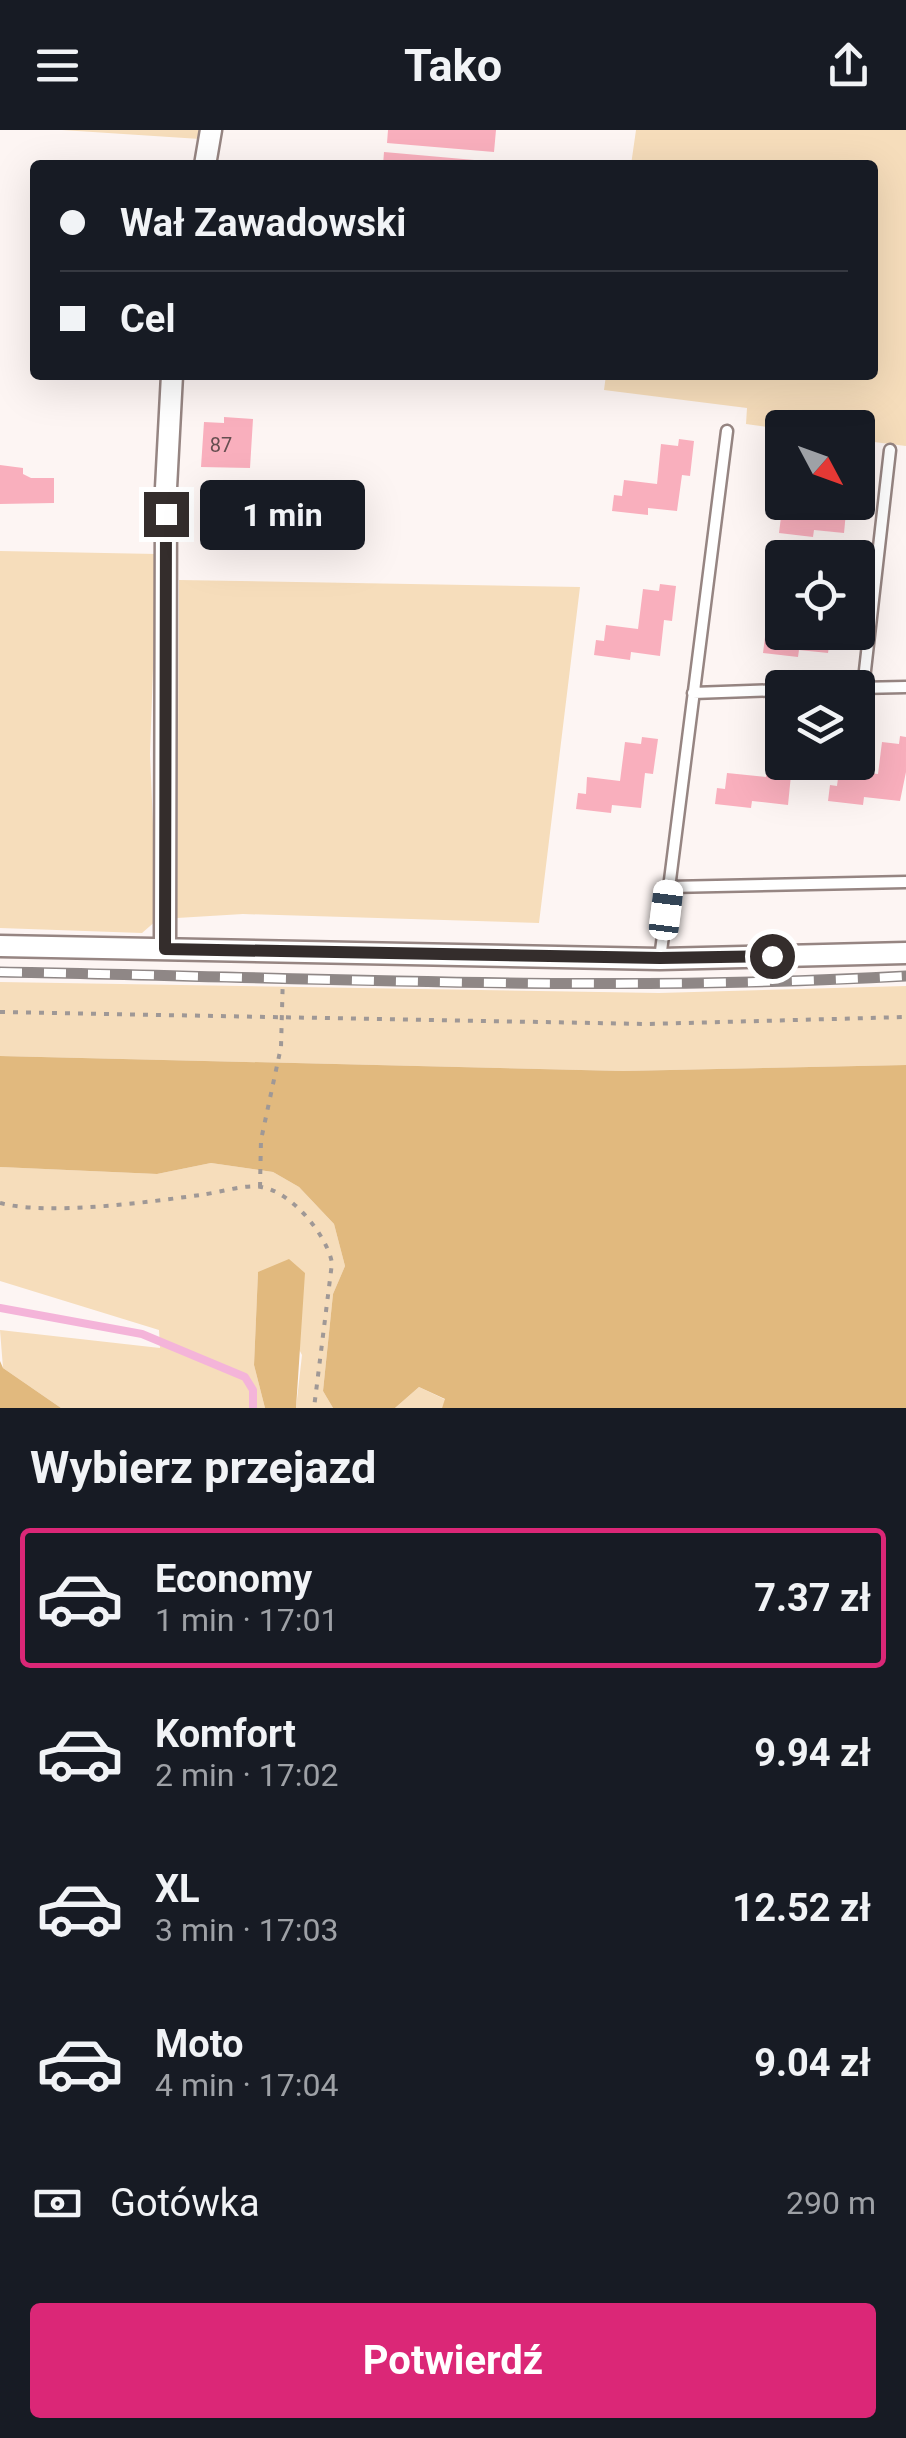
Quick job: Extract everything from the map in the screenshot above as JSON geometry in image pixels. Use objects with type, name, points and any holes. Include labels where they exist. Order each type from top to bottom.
[{"type":"street","points":[[206,160],[211,130]]},
{"type":"street","points":[[165,949],[166,488],[172,380]]},
{"type":"street","points":[[0,946],[660,958],[906,953]]},
{"type":"lane","points":[[660,958],[727,431]]},
{"type":"lane","points":[[862,670],[890,450]]},
{"type":"lane","points":[[875,688],[906,687]]},
{"type":"lane","points":[[693,692],[765,690]]},
{"type":"lane","points":[[668,887],[906,882]]},
{"type":"path","points":[[260,1186],[260,1140],[281,1047],[282,986]]},
{"type":"path","points":[[0,1012],[648,1024],[906,1017]]},
{"type":"path","points":[[0,1203],[46,1207],[182,1198],[260,1186],[290,1202],[330,1250],[314,1408]]},
{"type":"shaded area","points":[[62,130],[202,130],[200,139]]},
{"type":"shaded area","points":[[636,130],[906,130],[906,446],[875,442],[875,410],[765,410],[765,427],[746,424],[747,408],[604,390],[605,380],[878,380],[878,160],[632,160]]},
{"type":"shaded area","points":[[0,551],[157,554],[150,754],[157,920],[142,933],[0,928]]},
{"type":"shaded area","points":[[179,580],[580,587],[539,923],[243,914],[177,918]]},
{"type":"shaded area","points":[[0,982],[659,993],[906,986],[906,1065],[623,1071],[0,1056]]},
{"type":"shaded area","points":[[0,1056],[623,1071],[906,1065],[906,1408],[442,1408],[445,1399],[419,1387],[395,1408],[333,1408],[323,1391],[333,1294],[345,1266],[334,1224],[299,1187],[273,1172],[211,1163],[157,1174],[0,1167]]},
{"type":"shaded area","points":[[211,1163],[273,1172],[299,1187],[334,1224],[345,1266],[333,1294],[323,1391],[333,1408],[296,1408],[302,1355],[258,1272],[254,1365],[265,1408],[61,1408],[3,1368],[0,1330],[160,1348],[159,1330],[0,1281],[0,1167],[157,1174]]},
{"type":"shaded area","points":[[289,1259],[305,1273],[296,1408],[265,1408],[254,1365],[258,1272]]},
{"type":"shaded area","points":[[0,1361],[3,1368],[61,1408],[0,1408]]},
{"type":"shaded area","points":[[419,1387],[446,1400],[442,1408],[395,1408]]},
{"type":"building","points":[[388,130],[496,130],[494,152],[387,143]]},
{"type":"building","points":[[384,152],[474,160],[383,160]]},
{"type":"building","points":[[224,417],[253,419],[250,468],[201,467],[204,422],[224,423]]},
{"type":"building","points":[[679,439],[694,441],[690,476],[682,475],[677,511],[648,508],[648,515],[612,511],[614,495],[622,496],[624,480],[657,484],[661,444],[678,446]]},
{"type":"building","points":[[0,465],[23,468],[23,474],[31,478],[54,478],[54,503],[0,504]]},
{"type":"building","points":[[781,520],[845,520],[844,533],[814,530],[813,537],[779,533]]},
{"type":"building","points":[[660,584],[676,586],[672,621],[664,620],[660,656],[631,652],[630,660],[594,655],[596,640],[604,641],[606,625],[638,629],[643,589],[659,591]]},
{"type":"building","points":[[765,637],[765,650],[799,650],[798,657],[763,653]]},
{"type":"building","points":[[900,736],[906,737],[906,772],[900,801],[864,797],[863,805],[828,801],[830,785],[837,786],[838,780],[875,780],[882,742],[899,744]]},
{"type":"building","points":[[642,737],[658,739],[653,774],[645,773],[641,808],[612,805],[611,813],[576,809],[578,793],[586,794],[587,777],[620,781],[625,742],[641,744]]},
{"type":"building","points":[[727,773],[790,780],[788,805],[752,801],[751,808],[715,804],[717,788],[725,789]]},
{"type":"waterway","points":[[0,1308],[142,1334],[245,1377],[253,1390],[253,1408]]},
{"type":"railway","points":[[0,972],[567,984],[906,976]]},
{"type":"route","points":[[166,514],[165,949],[660,958],[772,956]]}]
